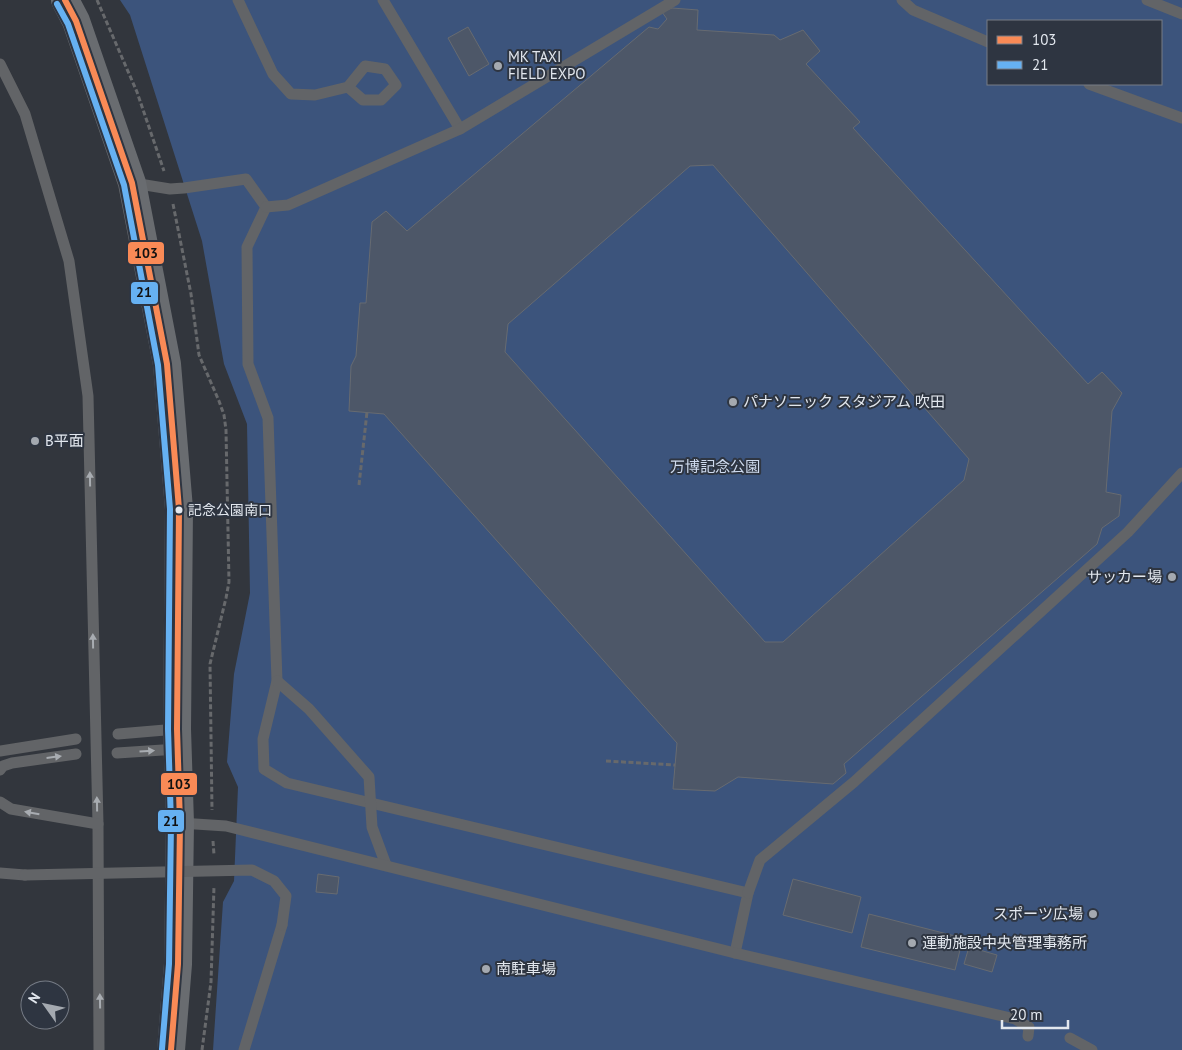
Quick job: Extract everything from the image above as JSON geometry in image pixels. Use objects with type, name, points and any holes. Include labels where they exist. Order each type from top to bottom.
[{"type":"main road","points":[[65,0],[76,21],[132,183],[167,364],[179,509],[178,739],[180,823],[178,964],[171,1050]]},
{"type":"lane","points":[[238,0],[273,74],[291,94],[316,94],[348,87]]},
{"type":"lane","points":[[383,0],[460,129]]},
{"type":"lane","points":[[266,207],[288,206],[460,129],[675,0]]},
{"type":"lane","points":[[902,0],[913,10],[987,42]]},
{"type":"lane","points":[[1147,0],[1182,14]]},
{"type":"lane","points":[[0,64],[25,114],[69,261],[88,396],[98,824],[99,1050]]},
{"type":"lane","points":[[1092,85],[1182,118]]},
{"type":"lane","points":[[132,183],[177,189],[246,179],[266,207]]},
{"type":"lane","points":[[266,207],[247,246],[248,364],[268,418],[277,681],[263,739],[264,769],[287,783],[748,893]]},
{"type":"lane","points":[[735,953],[748,893],[760,860],[854,782],[1121,538],[1182,473]]},
{"type":"lane","points":[[277,681],[309,709],[369,777],[372,827],[386,865]]},
{"type":"lane","points":[[118,734],[178,739]]},
{"type":"lane","points":[[0,751],[76,739]]},
{"type":"lane","points":[[117,753],[178,739]]},
{"type":"lane","points":[[0,770],[3,766],[12,763],[76,754]]},
{"type":"lane","points":[[0,802],[11,809],[98,824]]},
{"type":"lane","points":[[180,823],[226,826],[735,953],[1015,1019],[1029,1027],[1028,1036]]},
{"type":"lane","points":[[0,873],[25,875],[252,870],[274,881],[286,896],[282,925],[244,1050]]},
{"type":"lane","points":[[1070,1038],[1092,1050]]},
{"type":"path","points":[[359,485],[367,412]]},
{"type":"path","points":[[606,761],[675,765]]},
{"type":"path","points":[[202,1050],[211,982],[214,882]]},
{"type":"green space","name":"万博記念公園","points":[[120,0],[1182,0],[1182,1050],[213,1050],[223,902],[234,881],[238,787],[227,762],[234,674],[250,593],[247,424],[224,364],[202,241],[130,15]]},
{"type":"building","name":"パナソニック スタジアム 吹田","points":[[672,8],[698,10],[697,30],[774,35],[780,40],[803,30],[820,51],[806,64],[860,122],[853,128],[1088,384],[1102,372],[1122,393],[1112,411],[1106,492],[1121,495],[1119,516],[1102,528],[1097,544],[844,764],[846,773],[833,784],[738,777],[715,791],[673,789],[677,743],[384,414],[349,411],[351,366],[356,356],[360,303],[366,303],[372,222],[386,211],[407,231],[649,27],[658,29],[667,19],[662,12]],"holes":[[[713,165],[969,459],[964,480],[783,642],[765,642],[505,352],[508,324],[690,166]]]},
{"type":"building","points":[[468,27],[489,64],[469,76],[448,38]]},
{"type":"building","points":[[318,874],[339,877],[337,894],[316,892]]},
{"type":"building","points":[[793,879],[861,897],[852,933],[783,915]]},
{"type":"building","name":"運動施設中央管理事務所","points":[[869,914],[963,938],[955,970],[861,947]]},
{"type":"building","points":[[969,947],[997,955],[992,972],[964,964]]},
{"type":"transit line","name":"103","points":[[65,0],[76,21],[132,183],[167,364],[179,509],[177,729],[180,823],[178,964],[171,1050]]},
{"type":"transit line","name":"21","points":[[57,4],[68,24],[124,185],[158,365],[170,509],[168,729],[171,823],[169,964],[162,1049]]},
{"type":"place","name":"MK TAXI FIELD EXPO","points":[[498,66]]},
{"type":"place","name":"パナソニック スタジアム 吹田","points":[[733,402]]},
{"type":"place","name":"B平面","points":[[35,441]]},
{"type":"place","name":"記念公園南口","points":[[179,510]]},
{"type":"place","name":"サッカー場","points":[[1172,577]]},
{"type":"place","name":"スポーツ広場","points":[[1093,914]]},
{"type":"place","name":"運動施設中央管理事務所","points":[[912,943]]},
{"type":"place","name":"南駐車場","points":[[486,969]]}]
